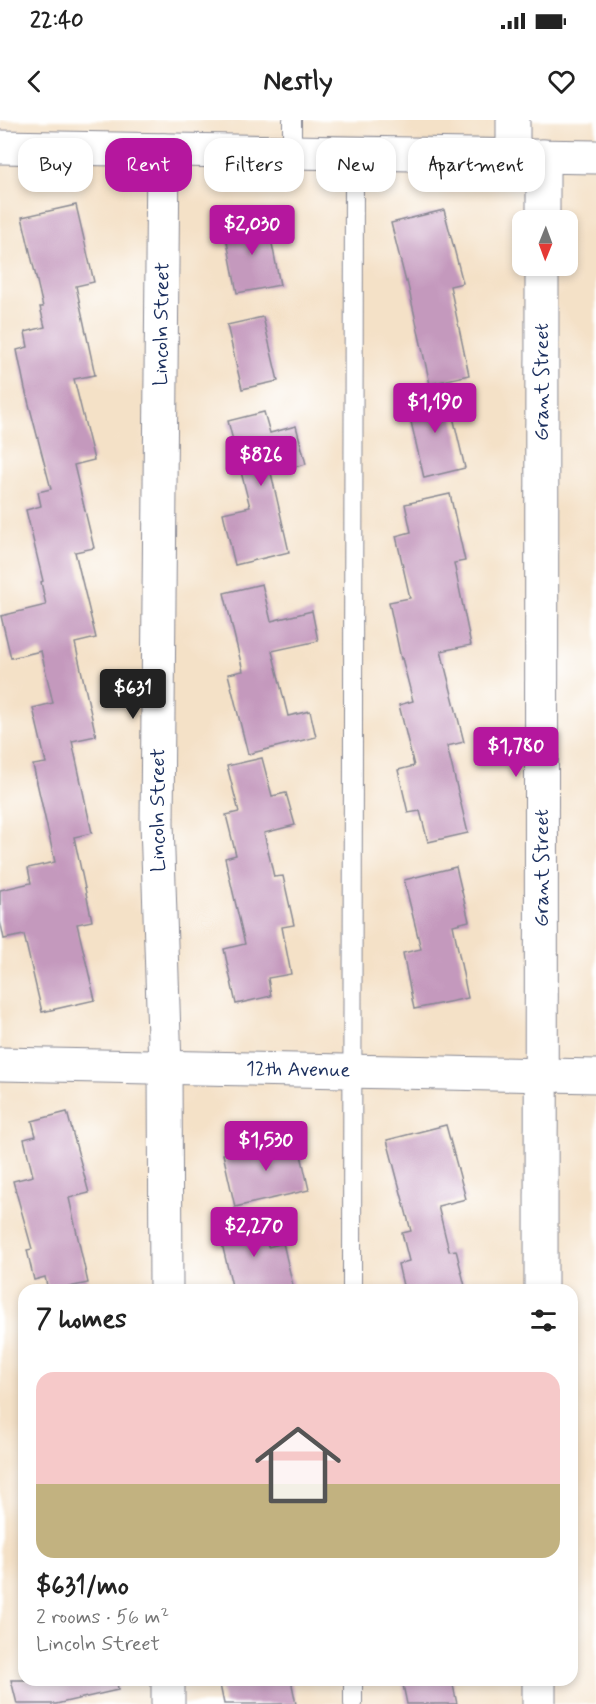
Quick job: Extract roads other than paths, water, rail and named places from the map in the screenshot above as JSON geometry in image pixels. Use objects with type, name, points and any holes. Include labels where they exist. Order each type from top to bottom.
[{"type":"street","points":[[513,120],[521,138]]},
{"type":"street","points":[[192,147],[292,136],[316,142]]},
{"type":"street","points":[[0,147],[105,149]]},
{"type":"street","points":[[545,156],[596,157]]},
{"type":"street","name":"Lincoln Street","points":[[163,192],[157,823],[165,1067],[166,1284]]},
{"type":"street","points":[[537,192],[541,210]]},
{"type":"street","name":"Grant Street","points":[[541,1284],[542,276]]},
{"type":"street","name":"12th Avenue","points":[[0,1064],[596,1076]]},
{"type":"street","points":[[168,1686],[168,1704]]},
{"type":"street","points":[[539,1686],[539,1704]]},
{"type":"lane","points":[[352,1284],[354,192]]},
{"type":"lane","points":[[353,1686],[353,1704]]}]
